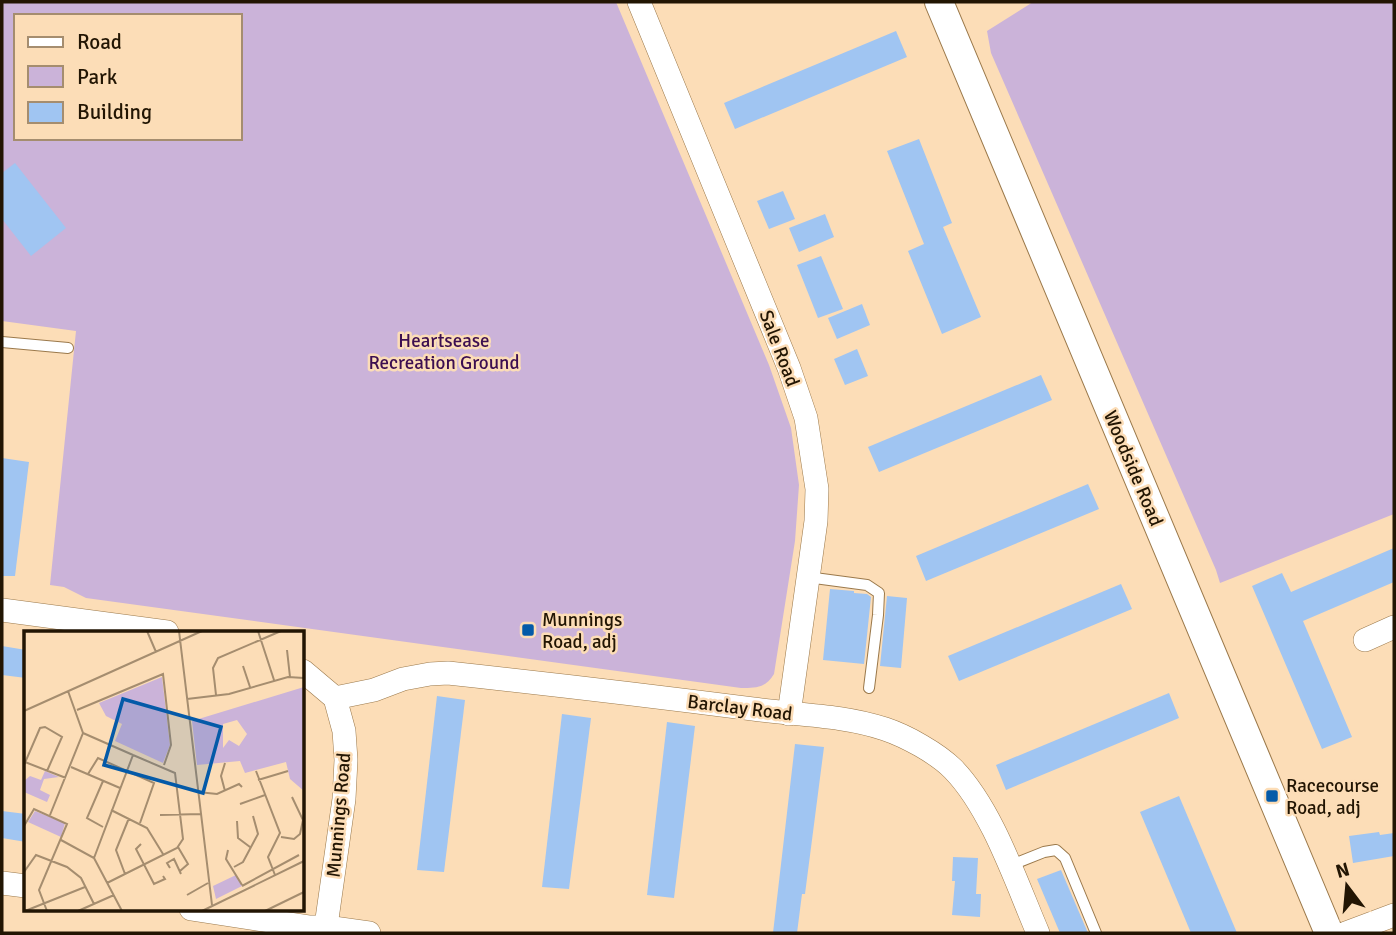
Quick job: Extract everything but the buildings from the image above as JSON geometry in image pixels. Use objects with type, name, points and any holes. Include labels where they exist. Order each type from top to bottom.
[{"type":"street","name":"Sale Road","points":[[639,2],[789,368],[806,418],[817,489],[816,521],[789,714]]},
{"type":"street","name":"Woodside Road","points":[[939,2],[1329,933]]},
{"type":"street","points":[[2,610],[160,631]]},
{"type":"street","points":[[1365,639],[1394,627]]},
{"type":"street","points":[[304,672],[335,698]]},
{"type":"street","name":"Barclay Road","points":[[335,698],[374,690],[403,679],[448,673],[841,719],[886,729],[946,763],[977,800],[1038,933]]},
{"type":"street","name":"Munnings Road","points":[[326,930],[344,799],[346,760],[344,731],[335,698]]},
{"type":"street","points":[[2,883],[24,886]]},
{"type":"street","points":[[204,911],[326,930],[369,933]]},
{"type":"street","points":[[1346,933],[1394,915]]},
{"type":"lane","points":[[2,342],[68,348]]},
{"type":"lane","points":[[807,577],[867,585],[879,593],[869,688]]},
{"type":"lane","points":[[1009,866],[1056,850],[1065,858],[1096,933]]},
{"type":"green space","name":"Heartsease Recreation Ground","points":[[2,2],[616,2],[769,365],[791,428],[799,485],[795,541],[774,674],[764,685],[741,688],[86,598],[64,587],[50,585],[76,331],[2,321]]},
{"type":"green space","points":[[1033,2],[1394,2],[1394,514],[1220,583],[991,53],[987,31]]},
{"type":"place","name":"Munnings Road, adj","points":[[528,630]]},
{"type":"place","name":"Racecourse Road, adj","points":[[1272,796]]}]
